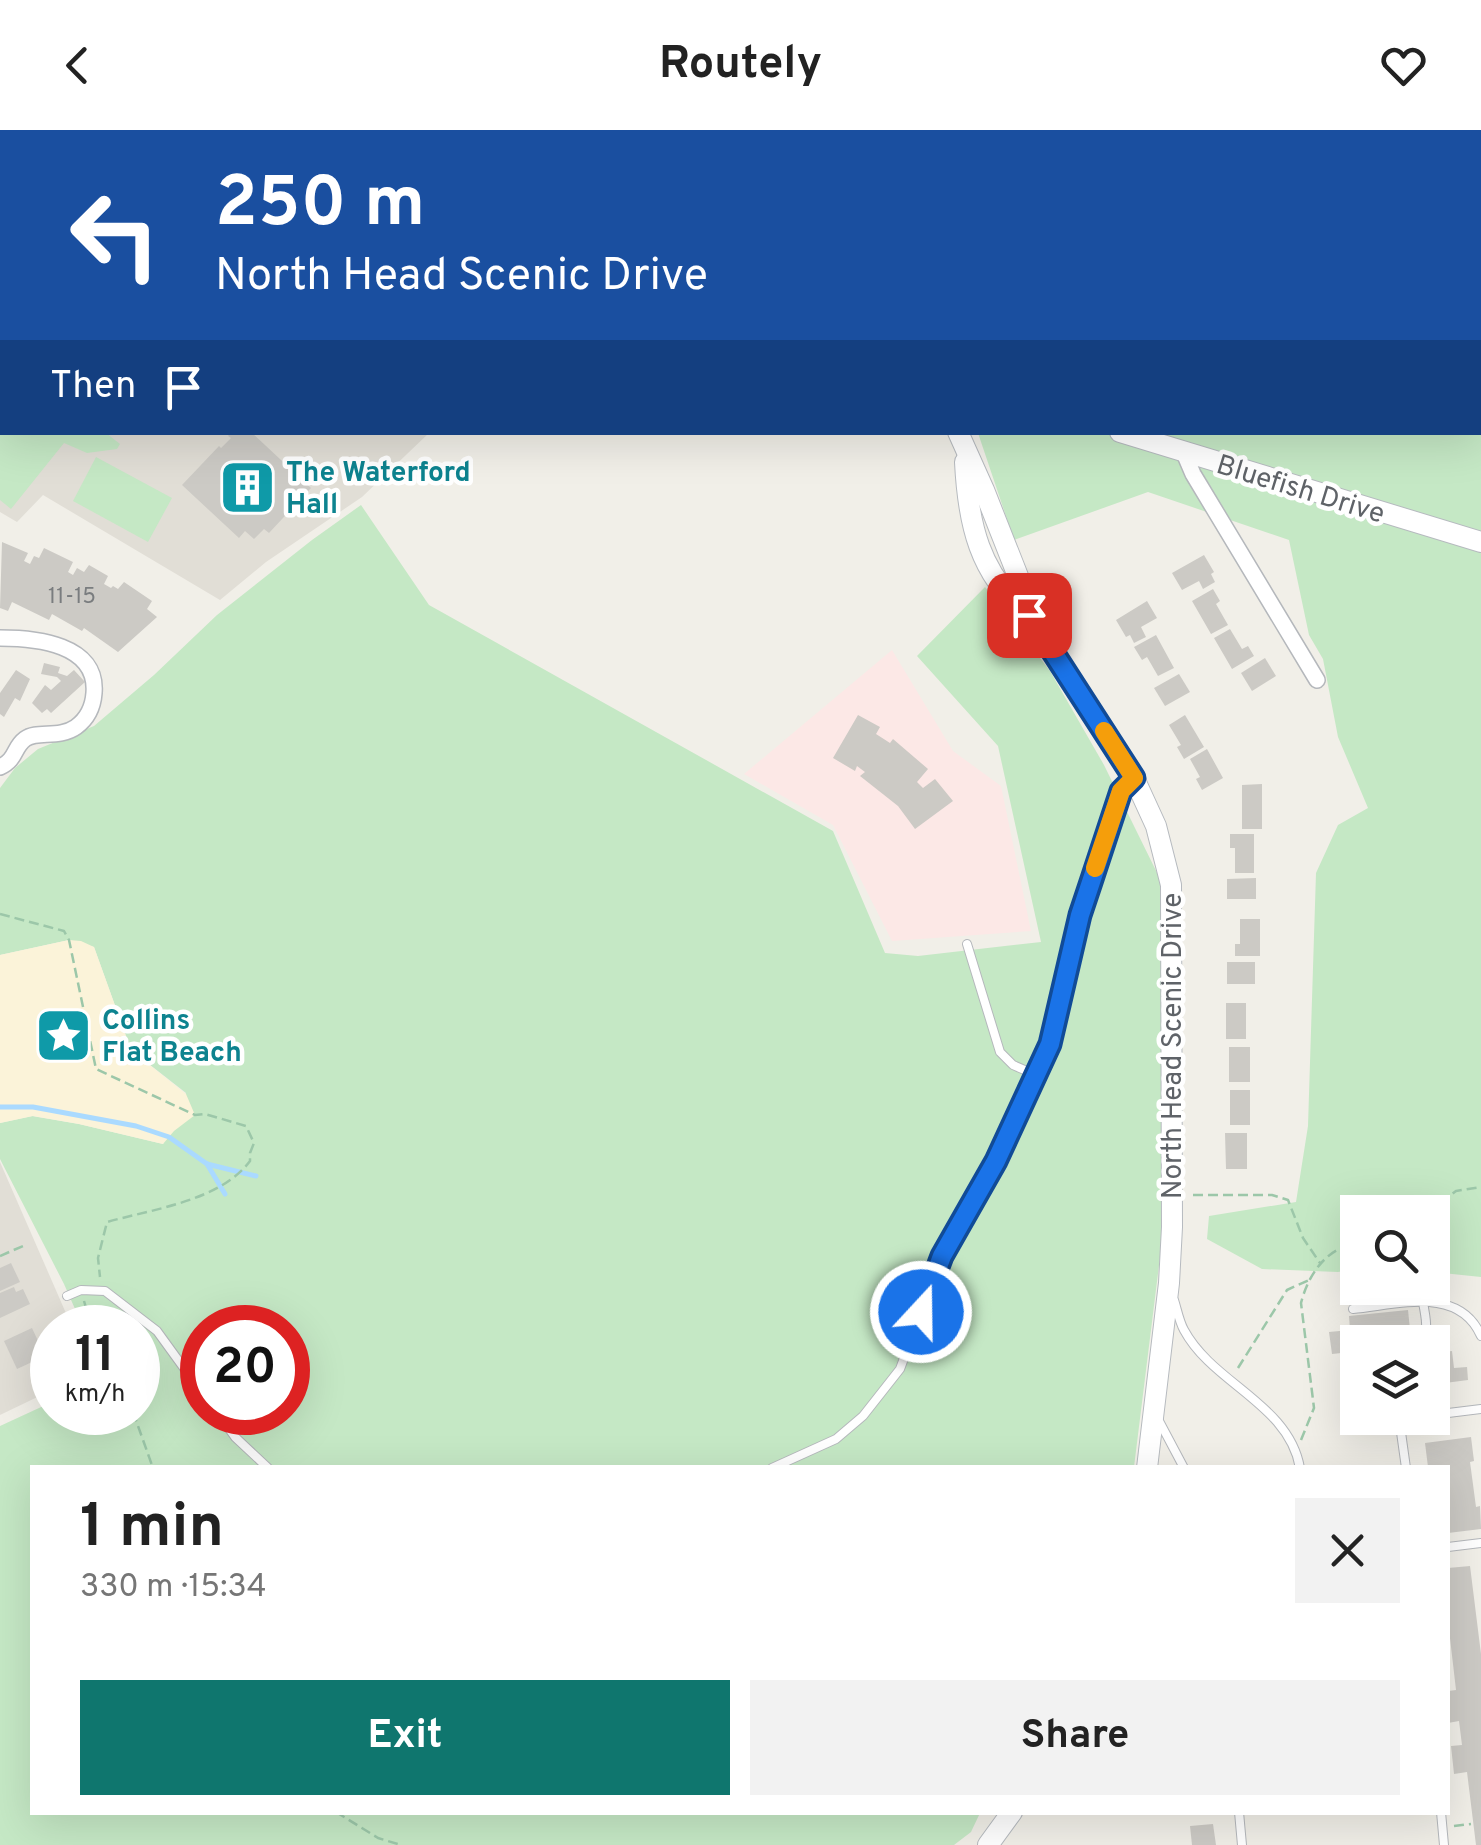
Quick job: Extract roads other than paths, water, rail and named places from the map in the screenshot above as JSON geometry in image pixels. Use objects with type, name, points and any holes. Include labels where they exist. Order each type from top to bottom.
[{"type":"street","name":"Bluefish Drive","points":[[1129,435],[1481,542]]},
{"type":"street","name":"North Head Scenic Drive","points":[[961,441],[1027,598],[1029,615],[1134,778],[1156,826],[1171,885],[1172,1226],[1148,1465]]},
{"type":"street","points":[[1184,453],[1317,680]]},
{"type":"street","points":[[0,638],[64,647],[90,669],[95,687],[87,716],[75,728],[25,738],[14,758],[0,767]]},
{"type":"street","points":[[988,1845],[1010,1815]]},
{"type":"lane","points":[[779,1465],[836,1439],[863,1416],[900,1369],[942,1256],[996,1161],[1050,1044],[1080,915],[1121,791],[1134,778]]},
{"type":"lane","points":[[967,944],[1000,1052],[1013,1066],[1036,1075]]},
{"type":"lane","points":[[1169,1284],[1184,1330],[1206,1358],[1279,1421],[1298,1452],[1300,1465]]},
{"type":"lane","points":[[67,1296],[81,1290],[105,1292],[156,1331],[180,1363]]},
{"type":"lane","points":[[1353,1309],[1393,1305]]},
{"type":"lane","points":[[1449,1305],[1469,1316],[1481,1336]]},
{"type":"lane","points":[[1450,1413],[1481,1409]]},
{"type":"lane","points":[[1153,1410],[1182,1465]]},
{"type":"lane","points":[[234,1435],[265,1465]]},
{"type":"lane","points":[[1401,1435],[1406,1465]]},
{"type":"lane","points":[[1450,1548],[1481,1543]]},
{"type":"lane","points":[[1238,1815],[1242,1845]]},
{"type":"lane","points":[[1440,1815],[1444,1845]]},
{"type":"waterway","points":[[0,1107],[33,1107],[136,1126],[169,1137],[207,1164],[256,1176]]},
{"type":"waterway","points":[[207,1164],[225,1194]]},
{"type":"place","name":"The Waterford Hall","points":[[247,487]]},
{"type":"place","name":"Collins Flat Beach","points":[[63,1035]]}]
